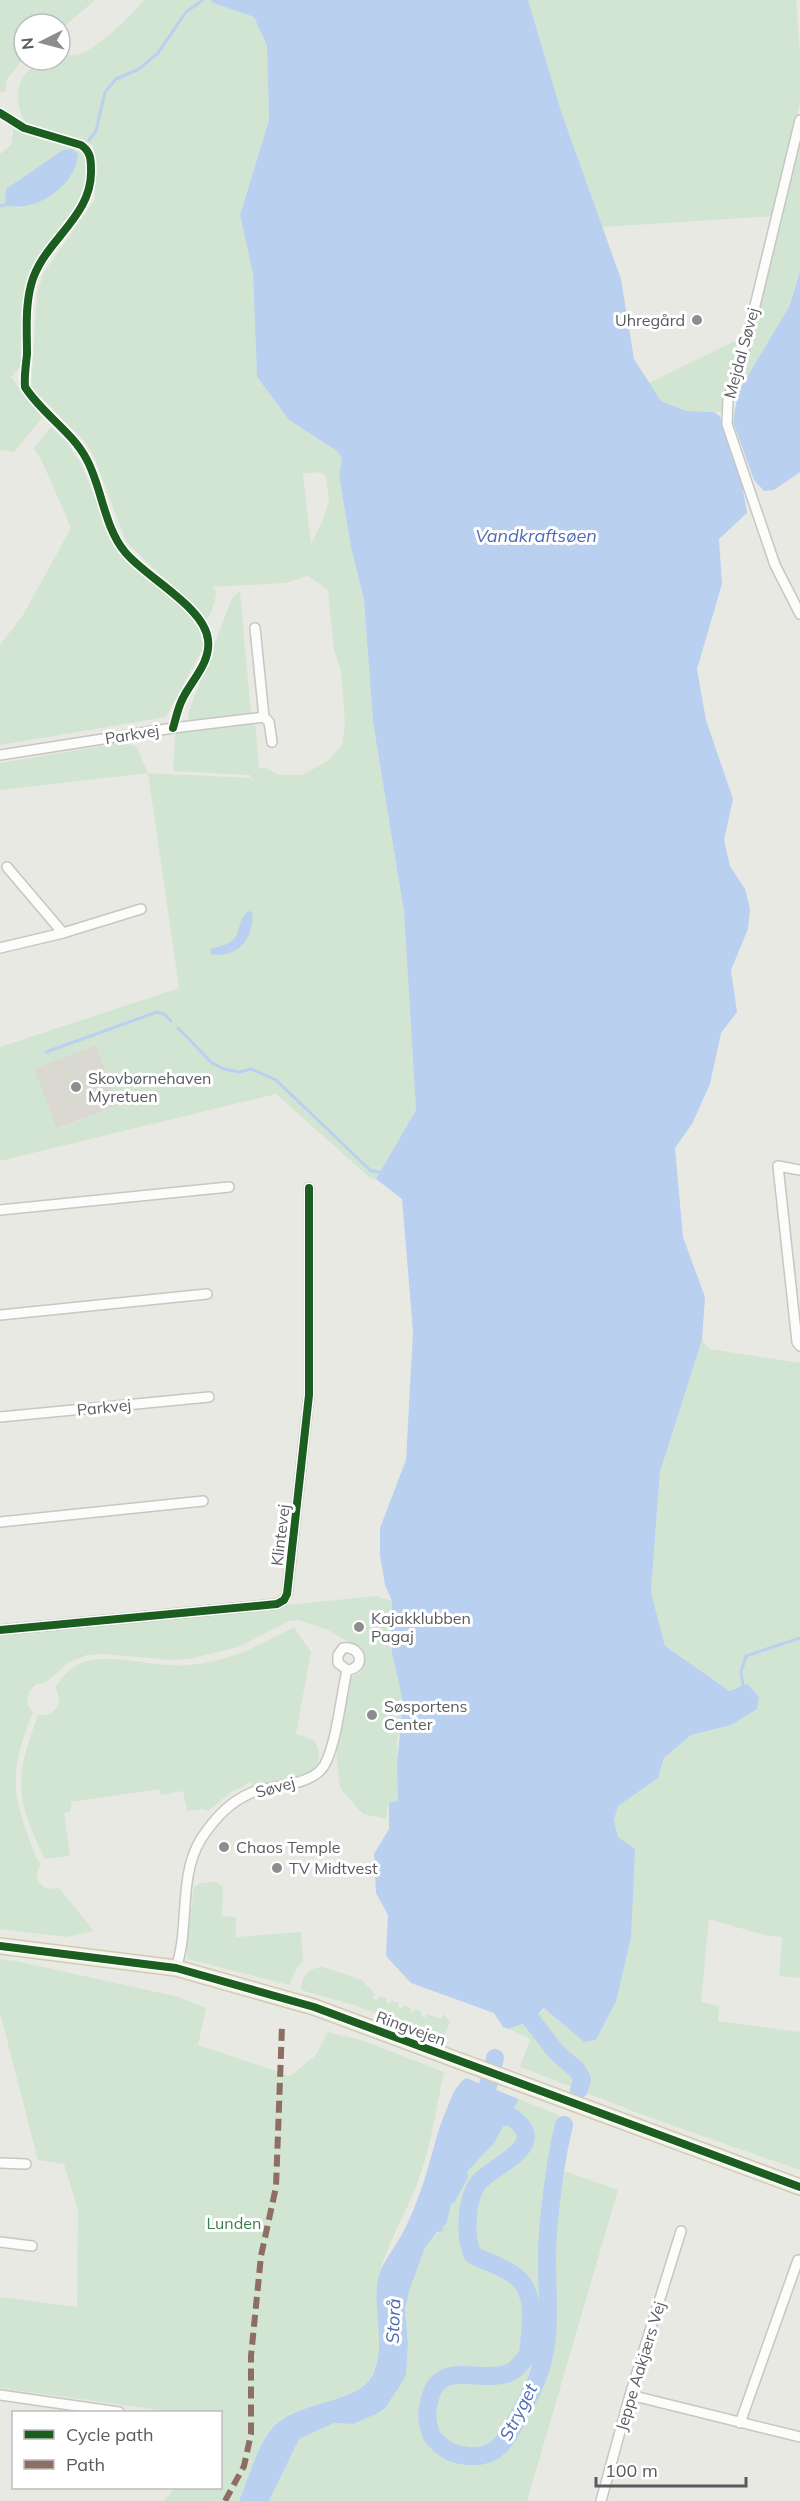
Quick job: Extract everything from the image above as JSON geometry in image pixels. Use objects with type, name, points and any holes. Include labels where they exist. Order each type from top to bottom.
[{"type":"main road","name":"Ringvejen","points":[[0,1946],[176,1968],[314,2007],[800,2187]]},
{"type":"street","name":"Mejdal Søvej","points":[[800,120],[744,351],[726,411],[727,424],[775,565],[800,614]]},
{"type":"street","points":[[255,628],[264,717],[269,722],[272,742]]},
{"type":"street","name":"Parkvej","points":[[0,755],[173,728],[264,717]]},
{"type":"street","points":[[7,867],[63,933]]},
{"type":"street","points":[[0,948],[63,933],[141,909]]},
{"type":"street","points":[[800,1170],[778,1166],[797,1342],[800,1346]]},
{"type":"street","points":[[0,1210],[229,1187]]},
{"type":"street","name":"Klintevej","points":[[0,1630],[277,1604],[284,1600],[309,1395],[309,1188]]},
{"type":"street","points":[[0,1315],[207,1294]]},
{"type":"street","name":"Parkvej","points":[[0,1417],[209,1396]]},
{"type":"street","points":[[0,1522],[203,1501]]},
{"type":"street","name":"Søvej","points":[[176,1968],[191,1863],[200,1840],[225,1808],[238,1800],[251,1793],[315,1775],[324,1766],[330,1752],[347,1670]]},
{"type":"street","points":[[0,2163],[26,2164]]},
{"type":"street","name":"Jeppe Aakjærs Vej","points":[[601,2501],[630,2395],[681,2231]]},
{"type":"street","points":[[0,2242],[32,2246]]},
{"type":"street","points":[[740,2423],[798,2260]]},
{"type":"street","points":[[0,2395],[112,2411]]},
{"type":"street","points":[[630,2395],[800,2437]]},
{"type":"shaded area","name":"Skovbørnehaven Myretuen","points":[[96,1045],[119,1105],[56,1129],[33,1068]]},
{"type":"green space","points":[[0,0],[95,0],[72,20],[72,12],[12,12],[13,72],[7,79],[5,92],[0,91]]},
{"type":"green space","points":[[144,0],[211,0],[213,3],[254,17],[267,46],[269,120],[240,215],[253,274],[257,377],[289,420],[337,451],[342,458],[339,475],[351,547],[364,600],[373,722],[404,912],[416,1110],[376,1179],[370,1178],[276,1094],[0,1161],[0,1047],[179,988],[148,773],[250,778],[254,784],[250,775],[173,771],[175,735],[178,731],[255,721],[259,768],[266,768],[279,775],[302,775],[328,761],[342,745],[345,724],[341,671],[334,650],[328,590],[308,576],[285,583],[211,587],[217,592],[211,613],[199,631],[204,646],[166,717],[0,745],[0,645],[23,615],[71,528],[34,448],[51,427],[65,440],[81,463],[117,552],[167,595],[179,592],[126,542],[95,459],[86,443],[31,387],[37,294],[43,274],[95,199],[93,145],[25,122],[18,99],[19,88],[27,72],[72,72],[72,55],[77,55],[95,46],[114,31]],"holes":[[[318,472],[326,476],[329,499],[323,520],[311,544],[303,474]],[[96,1045],[119,1105],[57,1129],[34,1069]]]},
{"type":"green space","points":[[528,0],[796,0],[800,52],[800,102],[774,216],[602,227],[562,114]]},
{"type":"green space","points":[[14,125],[79,146],[88,154],[89,162],[86,195],[29,282],[23,364],[11,377],[42,418],[14,452],[0,450],[0,154],[11,145]],"holes":[[[20,180],[64,186],[39,202],[17,208],[6,189]]]},
{"type":"green space","points":[[800,140],[800,270],[788,309],[738,392],[757,302],[780,224]]},
{"type":"green space","points":[[745,336],[721,412],[687,411],[661,401],[649,383]]},
{"type":"green space","points":[[240,591],[251,715],[189,722],[188,714],[232,598]]},
{"type":"green space","points":[[120,743],[136,746],[148,773],[0,790],[0,763]]},
{"type":"green space","points":[[702,1340],[710,1349],[800,1363],[800,1978],[779,1976],[782,1937],[764,1935],[709,1919],[701,2002],[719,2006],[718,2021],[800,2032],[800,2170],[643,2115],[520,2067],[530,2039],[509,2029],[532,2020],[545,2009],[584,2042],[618,1837],[614,1820],[618,1806],[658,1778],[664,1758],[691,1735],[731,1725],[738,1689],[731,1691],[665,1646],[651,1592],[660,1472]]},
{"type":"green space","points":[[376,1596],[392,1601],[392,1653],[403,1702],[397,1740],[398,1801],[389,1802],[386,1819],[363,1814],[340,1788],[336,1751],[349,1678],[360,1673],[365,1660],[358,1647],[328,1630],[299,1620],[289,1621],[239,1647],[188,1659],[87,1655],[69,1662],[45,1683],[37,1684],[29,1691],[27,1704],[33,1712],[19,1753],[16,1786],[22,1818],[41,1864],[37,1871],[38,1881],[47,1889],[59,1888],[94,1931],[66,1937],[0,1929],[0,1634]]},
{"type":"green space","points":[[294,1627],[311,1652],[296,1734],[314,1740],[319,1753],[317,1763],[311,1771],[290,1781],[253,1789],[251,1782],[230,1793],[208,1811],[203,1809],[187,1811],[183,1791],[161,1795],[160,1789],[71,1802],[71,1811],[64,1813],[70,1856],[45,1859],[23,1803],[22,1773],[30,1737],[38,1715],[49,1714],[57,1708],[59,1699],[55,1688],[69,1670],[81,1663],[102,1659],[173,1665],[204,1663],[242,1652]]},
{"type":"green space","points":[[217,1882],[223,1887],[222,1916],[236,1917],[236,1937],[301,1932],[303,1961],[289,1985],[188,1959],[186,1950],[194,1887],[200,1883]]},
{"type":"green space","name":"Lunden","points":[[0,1959],[179,1997],[206,2008],[198,2045],[290,2076],[316,2055],[328,2032],[364,2041],[444,2072],[432,2134],[422,2170],[380,2272],[378,2285],[379,2350],[372,2375],[354,2392],[297,2412],[273,2426],[258,2452],[239,2501],[164,2501],[174,2489],[222,2489],[222,2411],[167,2411],[0,2388],[0,2297],[77,2307],[78,2210],[64,2164],[38,2160],[0,2013]]},
{"type":"green space","points":[[318,1967],[362,1980],[375,1994],[373,1998],[377,2000],[379,1996],[387,1998],[386,2002],[390,2004],[391,2000],[399,2003],[398,2007],[402,2008],[403,2005],[411,2008],[410,2011],[413,2013],[415,2009],[422,2012],[421,2016],[425,2018],[427,2014],[441,2019],[444,2014],[450,2022],[443,2039],[354,2005],[301,1990],[302,1981],[307,1974]]},
{"type":"green space","points":[[519,2099],[571,2120],[559,2169],[618,2190],[527,2501],[269,2501],[299,2439],[334,2423],[353,2424],[385,2406],[400,2386],[406,2375],[408,2343],[405,2309],[410,2287],[425,2248],[448,2220],[451,2204],[455,2202],[467,2172],[494,2143]]},
{"type":"water","name":"Vandkraftsøen","points":[[211,0],[528,0],[562,114],[621,279],[634,359],[661,401],[687,411],[714,412],[720,416],[742,484],[747,513],[719,539],[722,584],[697,669],[706,720],[733,799],[724,840],[730,866],[745,889],[750,909],[748,929],[731,970],[737,1012],[721,1033],[710,1084],[692,1124],[675,1148],[683,1237],[705,1297],[702,1340],[660,1472],[651,1592],[665,1646],[730,1691],[747,1684],[759,1697],[757,1709],[731,1725],[691,1735],[664,1758],[658,1778],[618,1806],[614,1820],[618,1837],[635,1849],[631,1938],[616,2001],[596,2040],[584,2042],[544,2008],[532,2020],[509,2029],[503,2027],[494,2013],[411,1983],[386,1956],[388,1915],[376,1893],[374,1854],[389,1829],[389,1802],[398,1801],[397,1763],[403,1702],[392,1653],[392,1601],[385,1585],[380,1555],[380,1528],[406,1460],[413,1332],[402,1199],[376,1179],[416,1110],[404,912],[373,722],[364,600],[351,547],[339,475],[342,458],[337,451],[289,420],[257,377],[253,274],[240,215],[269,120],[267,46],[254,17],[213,3]]},
{"type":"water","points":[[72,149],[78,154],[76,166],[62,187],[41,201],[29,205],[17,207],[5,205],[6,189],[63,150]]},
{"type":"water","points":[[800,271],[800,472],[774,490],[764,491],[754,480],[733,422],[738,392],[789,307]]},
{"type":"water","points":[[248,911],[252,912],[251,930],[243,944],[237,950],[229,953],[211,954],[210,949],[233,940]]},
{"type":"water","points":[[466,2078],[519,2099],[494,2143],[467,2172],[468,2177],[455,2202],[451,2204],[447,2222],[442,2228],[444,2231],[437,2232],[425,2248],[405,2309],[408,2343],[406,2375],[385,2408],[376,2414],[353,2424],[334,2423],[299,2439],[269,2501],[239,2501],[258,2452],[273,2427],[296,2412],[354,2392],[372,2376],[379,2350],[376,2298],[380,2272],[412,2214],[439,2128],[452,2095]]},
{"type":"waterway","points":[[89,140],[96,131],[105,92],[116,79],[139,69],[158,53],[186,12],[203,0]]},
{"type":"waterway","points":[[0,206],[5,205]]},
{"type":"waterway","points":[[46,1052],[157,1012],[164,1014],[171,1021]]},
{"type":"waterway","points":[[178,1028],[212,1063],[224,1069],[240,1072],[251,1069],[276,1080],[371,1171],[380,1172]]},
{"type":"waterway","points":[[743,1685],[741,1672],[746,1656],[800,1638]]},
{"type":"waterway","points":[[517,2001],[556,2052],[577,2070],[582,2079],[579,2090]]},
{"type":"waterway","name":"Storå","points":[[476,2106],[488,2086],[495,2058]]},
{"type":"waterway","name":"Stryget","points":[[486,2119],[510,2116],[522,2126],[526,2136],[524,2145],[517,2153],[487,2175],[475,2189],[468,2218],[470,2247],[473,2255],[506,2270],[520,2280],[529,2299],[531,2321],[528,2355],[514,2370],[497,2376],[449,2377],[440,2381],[432,2391],[427,2415],[431,2434],[445,2449],[465,2456],[484,2455],[502,2444],[528,2398],[541,2368],[546,2344],[548,2313],[549,2219],[564,2125]]},
{"type":"marked path","points":[[225,2501],[244,2466],[251,2434],[251,2356],[261,2256],[276,2187],[282,2026]]},
{"type":"cycle path","points":[[0,113],[24,128],[81,145],[91,161],[89,186],[84,202],[76,216],[45,255],[31,285],[27,311],[25,387],[81,450],[92,471],[112,531],[125,552],[186,604],[204,628],[208,640],[207,656],[181,701],[173,728]]},
{"type":"cycle path","points":[[0,1630],[277,1604],[284,1600],[287,1594],[309,1395],[309,1188]]},
{"type":"cycle path","points":[[0,1946],[176,1968],[314,2007],[800,2187]]},
{"type":"place","name":"Uhregård","points":[[697,320]]},
{"type":"place","name":"Skovbørnehaven Myretuen","points":[[76,1087]]},
{"type":"place","name":"Kajakklubben Pagaj","points":[[359,1627]]},
{"type":"place","name":"Søsportens Center","points":[[372,1715]]},
{"type":"place","name":"Chaos Temple","points":[[224,1847]]},
{"type":"place","name":"TV Midtvest","points":[[277,1868]]}]
